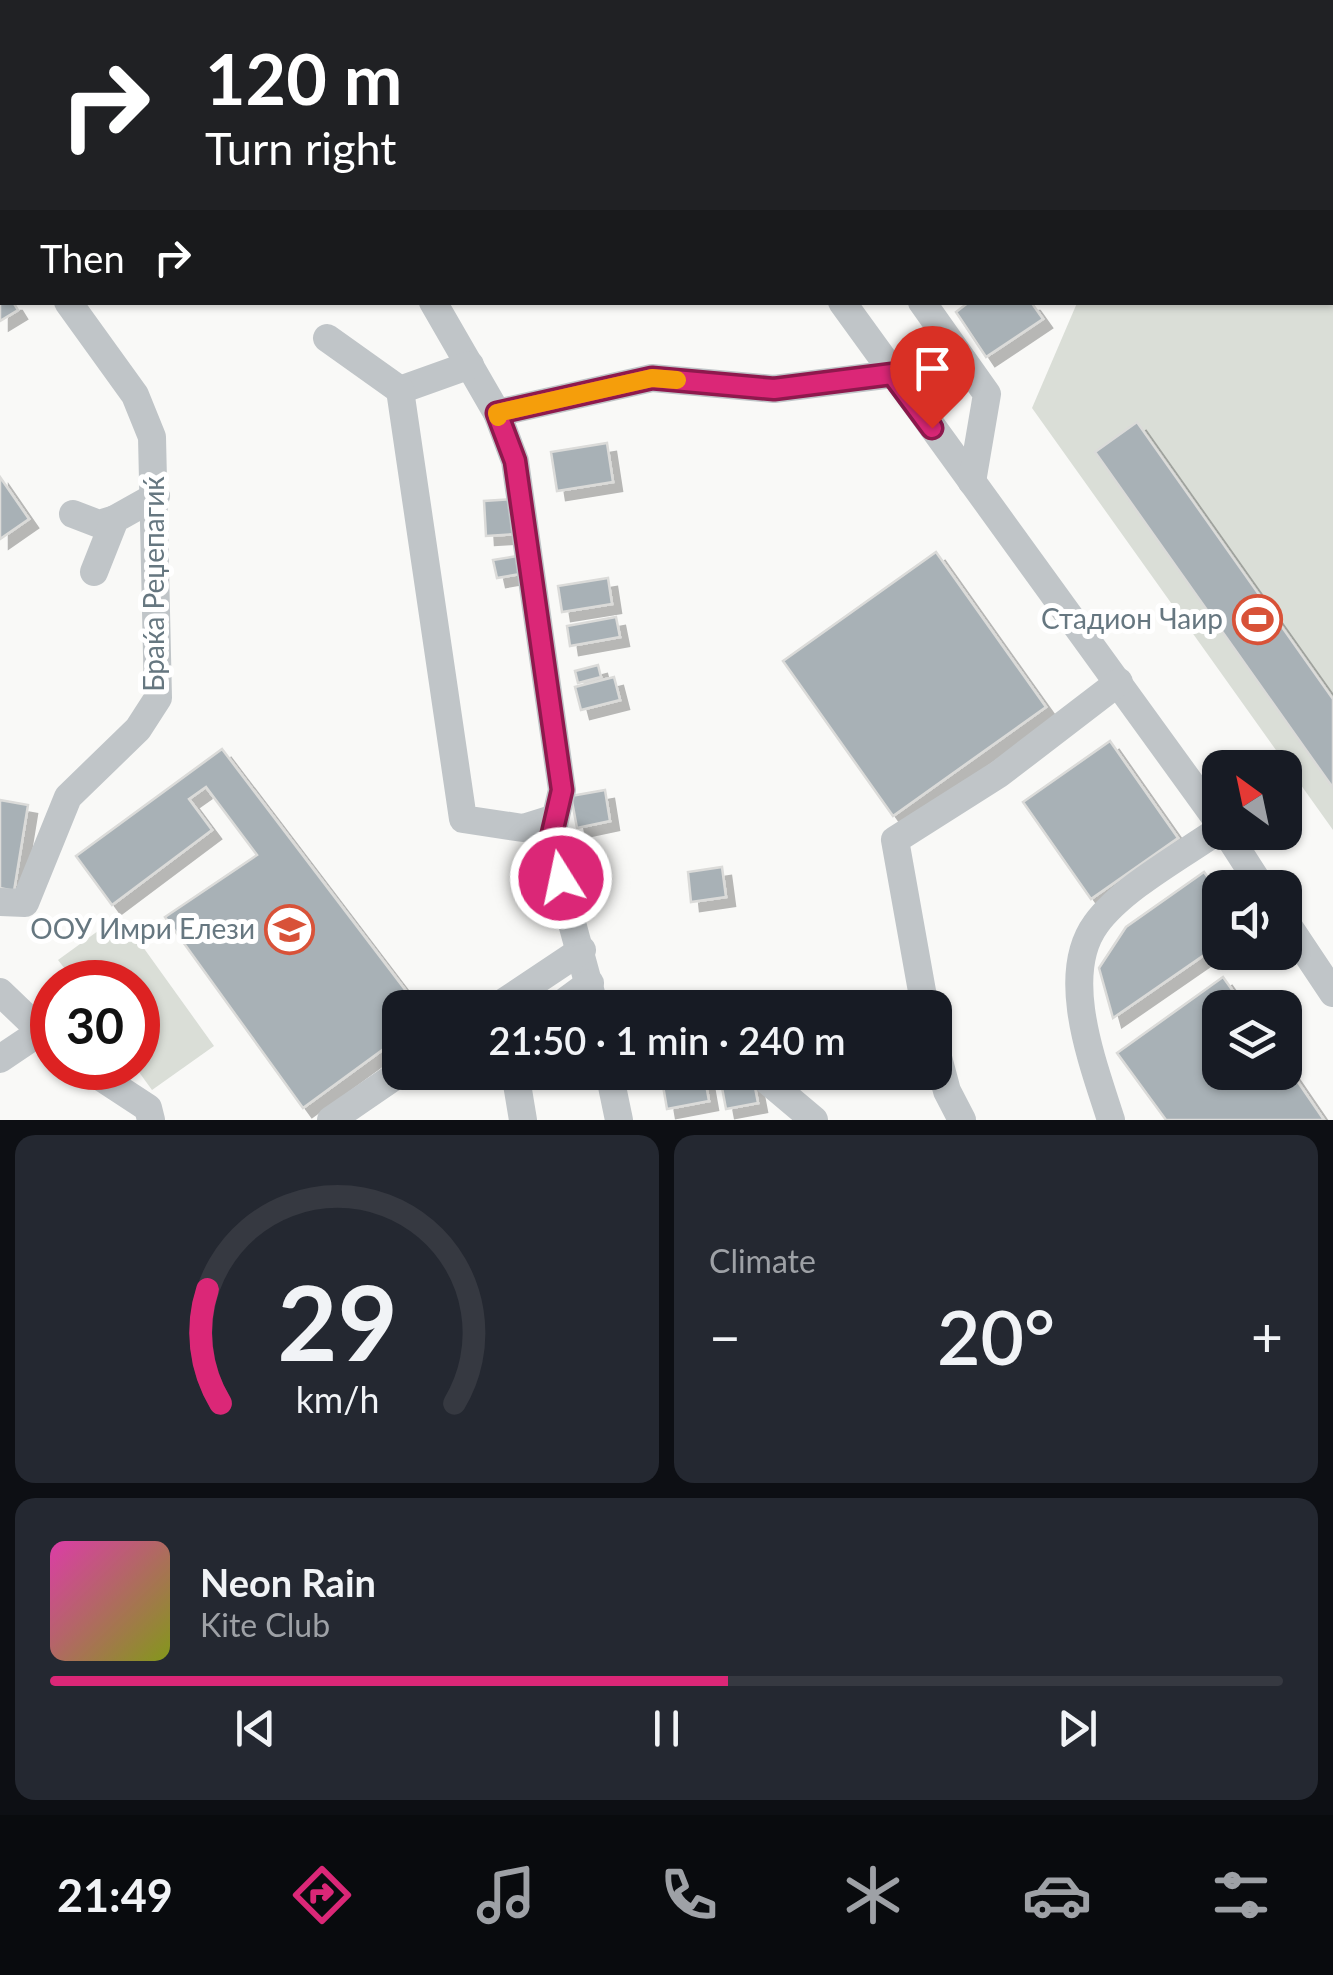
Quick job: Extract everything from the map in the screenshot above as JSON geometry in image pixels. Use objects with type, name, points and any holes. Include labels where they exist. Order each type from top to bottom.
[{"type":"street","name":"Браќа Реџепагиќ","points":[[0,902],[25,904],[68,797],[138,728],[158,698],[152,437],[134,395],[70,305]]},
{"type":"street","points":[[435,305],[497,413],[515,461],[562,790],[550,842],[592,990]]},
{"type":"street","points":[[844,305],[1202,800]]},
{"type":"street","points":[[924,305],[986,394],[972,482]]},
{"type":"street","points":[[327,338],[400,390],[463,819],[523,828],[555,818]]},
{"type":"street","points":[[400,390],[470,364]]},
{"type":"street","points":[[497,413],[652,378],[774,389],[892,374]]},
{"type":"street","points":[[73,514],[99,524],[116,519],[156,496]]},
{"type":"street","points":[[94,572],[116,519]]},
{"type":"street","points":[[922,990],[895,840],[1000,774],[1119,682]]},
{"type":"street","points":[[1111,1120],[1084,1032],[1079,988],[1086,942],[1113,906],[1202,843]]},
{"type":"street","points":[[1302,947],[1333,994]]},
{"type":"street","points":[[522,990],[582,950]]},
{"type":"street","points":[[0,992],[30,1021]]},
{"type":"street","points":[[0,1058],[30,1044]]},
{"type":"street","points":[[331,1120],[382,1085]]},
{"type":"street","points":[[121,1090],[148,1108],[151,1120]]},
{"type":"street","points":[[518,1090],[523,1120]]},
{"type":"street","points":[[613,1090],[619,1120]]},
{"type":"street","points":[[778,1090],[814,1120]]},
{"type":"street","points":[[947,1090],[962,1120]]},
{"type":"shaded area","name":"Стадион Чаир","points":[[1076,305],[1333,305],[1333,830],[1302,787],[1302,750],[1276,750],[1032,408]]},
{"type":"shaded area","points":[[120,915],[152,960],[58,960]]},
{"type":"shaded area","points":[[160,971],[214,1046],[160,1084]]},
{"type":"building","points":[[0,305],[15,305],[18,310],[0,321]]},
{"type":"building","points":[[965,305],[1033,305],[1043,319],[986,357],[956,312]]},
{"type":"building","points":[[1137,422],[1333,699],[1333,788],[1095,452]]},
{"type":"building","points":[[607,443],[613,482],[557,491],[551,452]]},
{"type":"building","points":[[0,477],[29,519],[0,539]]},
{"type":"building","points":[[514,499],[516,534],[486,536],[484,501]]},
{"type":"building","points":[[936,552],[1046,707],[893,816],[783,661]]},
{"type":"building","points":[[523,555],[526,573],[497,578],[493,560]]},
{"type":"building","points":[[608,578],[612,604],[562,612],[558,586]]},
{"type":"building","points":[[616,617],[620,637],[570,646],[567,626]]},
{"type":"building","points":[[598,665],[601,677],[578,683],[575,671]]},
{"type":"building","points":[[614,677],[620,700],[581,710],[575,687]]},
{"type":"building","points":[[1110,741],[1178,838],[1091,899],[1023,802]]},
{"type":"building","points":[[222,749],[405,990],[382,990],[382,1050],[303,1108],[165,917],[257,855],[206,787],[189,799],[212,830],[112,905],[76,856]]},
{"type":"building","points":[[605,790],[610,821],[577,828],[571,796]]},
{"type":"building","points":[[0,800],[28,805],[14,891],[0,888]]},
{"type":"building","points":[[722,867],[726,897],[691,902],[688,872]]},
{"type":"building","points":[[1202,873],[1202,956],[1113,1018],[1099,968],[1126,927]]},
{"type":"building","points":[[1223,977],[1232,990],[1205,990]]},
{"type":"building","points":[[1202,992],[1202,1090],[1302,1088],[1324,1120],[1166,1120],[1117,1053]]},
{"type":"building","points":[[664,1090],[707,1090],[709,1101],[667,1109]]},
{"type":"building","points":[[722,1090],[755,1090],[758,1103],[726,1109]]},
{"type":"slow traffic","points":[[498,417],[497,413],[652,378],[677,380]]},
{"type":"place","name":"Стадион Чаир","points":[[1258,619]]},
{"type":"place","name":"ООУ Имри Елези","points":[[290,929]]},
{"type":"route","points":[[561,878],[550,842],[562,790],[515,461],[497,413],[652,378],[774,389],[892,374],[932,428]]}]
